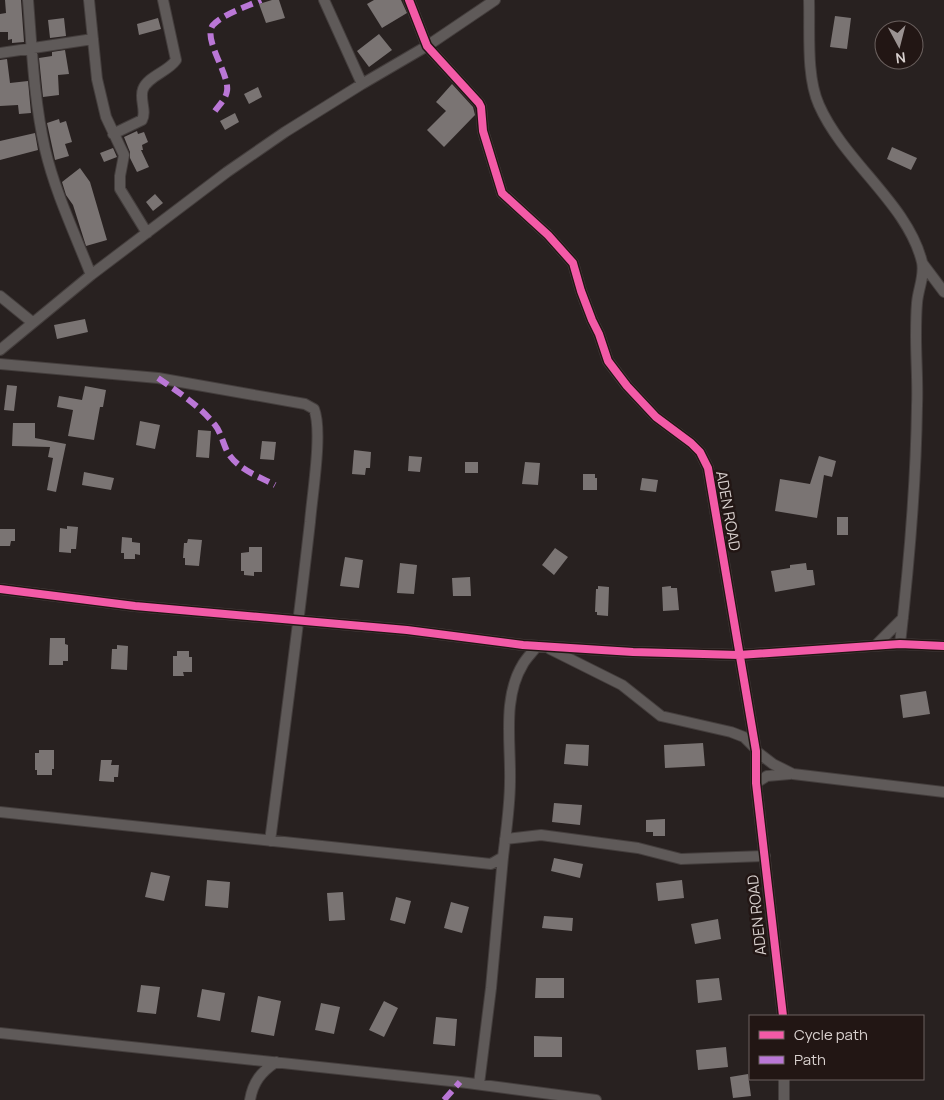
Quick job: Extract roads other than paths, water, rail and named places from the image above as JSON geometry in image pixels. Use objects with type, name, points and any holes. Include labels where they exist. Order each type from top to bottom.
[{"type":"street","points":[[28,0],[38,113],[45,149],[52,174],[91,275]]},
{"type":"street","points":[[89,0],[97,79],[106,117],[124,155],[120,176],[120,189],[147,234]]},
{"type":"street","points":[[113,134],[142,120],[144,115],[141,95],[143,87],[176,60],[163,0]]},
{"type":"street","points":[[324,0],[362,84]]},
{"type":"street","points":[[410,0],[427,46]]},
{"type":"street","points":[[0,350],[91,275],[234,167],[285,132],[427,46],[495,0]]},
{"type":"street","points":[[809,0],[811,80],[818,104],[851,157],[902,218],[914,240],[922,263],[923,274],[917,302],[917,405],[908,584],[900,644]]},
{"type":"street","points":[[0,53],[93,39]]},
{"type":"street","name":"ADEN ROAD","points":[[427,46],[481,108],[483,132],[502,193],[548,235],[573,263],[581,291],[608,361],[627,386],[656,417],[700,452],[708,468],[755,750],[756,782],[766,856],[782,1015]]},
{"type":"street","points":[[922,263],[944,292]]},
{"type":"street","points":[[0,296],[32,322]]},
{"type":"street","points":[[0,364],[158,378],[206,385],[310,405],[314,409],[317,420],[317,456],[299,620],[270,841]]},
{"type":"street","points":[[0,589],[135,606],[407,630],[542,646],[633,652],[739,655],[876,645],[944,646]]},
{"type":"street","points":[[876,645],[903,618]]},
{"type":"street","points":[[542,646],[622,685],[661,716],[732,732],[744,737],[755,750],[773,764],[793,774]]},
{"type":"street","points":[[479,1084],[491,988],[510,782],[510,712],[514,682],[523,663],[542,646]]},
{"type":"street","points":[[756,782],[767,776],[793,774],[944,792]]},
{"type":"street","points":[[0,812],[491,864],[503,857]]},
{"type":"street","points":[[505,839],[541,835],[638,848],[681,859],[766,856]]},
{"type":"street","points":[[0,1033],[479,1084],[596,1100]]},
{"type":"street","points":[[250,1100],[255,1080],[276,1062]]},
{"type":"street","points":[[784,1080],[784,1100]]}]
